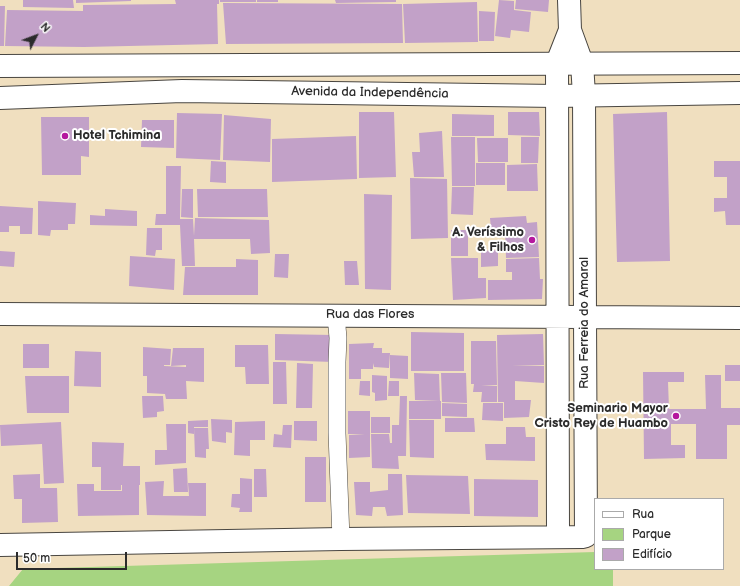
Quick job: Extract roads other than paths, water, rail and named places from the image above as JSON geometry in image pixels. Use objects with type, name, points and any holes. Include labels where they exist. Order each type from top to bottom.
[{"type":"street","name":"Rua Ferreia do Amaral","points":[[570,0],[570,30],[582,63],[584,95],[586,536],[558,537],[557,63],[570,30]]},
{"type":"street","points":[[0,66],[740,63]]},
{"type":"street","points":[[369,93],[371,64]]},
{"type":"street","points":[[182,91],[183,65]]},
{"type":"street","name":"Avenida da Independência","points":[[0,98],[182,91],[557,96],[740,93]]},
{"type":"street","name":"Rua das Flores","points":[[0,314],[740,318]]},
{"type":"street","points":[[336,315],[338,338],[337,432],[341,539]]},
{"type":"street","points":[[0,545],[558,537]]},
{"type":"place","name":"Hotel Tchimina","points":[[65,136]]},
{"type":"place","name":"A. Veríssimo & Filhos","points":[[532,240]]},
{"type":"place","name":"Seminario Mayor Cristo Rey de Huambo","points":[[676,416]]}]
